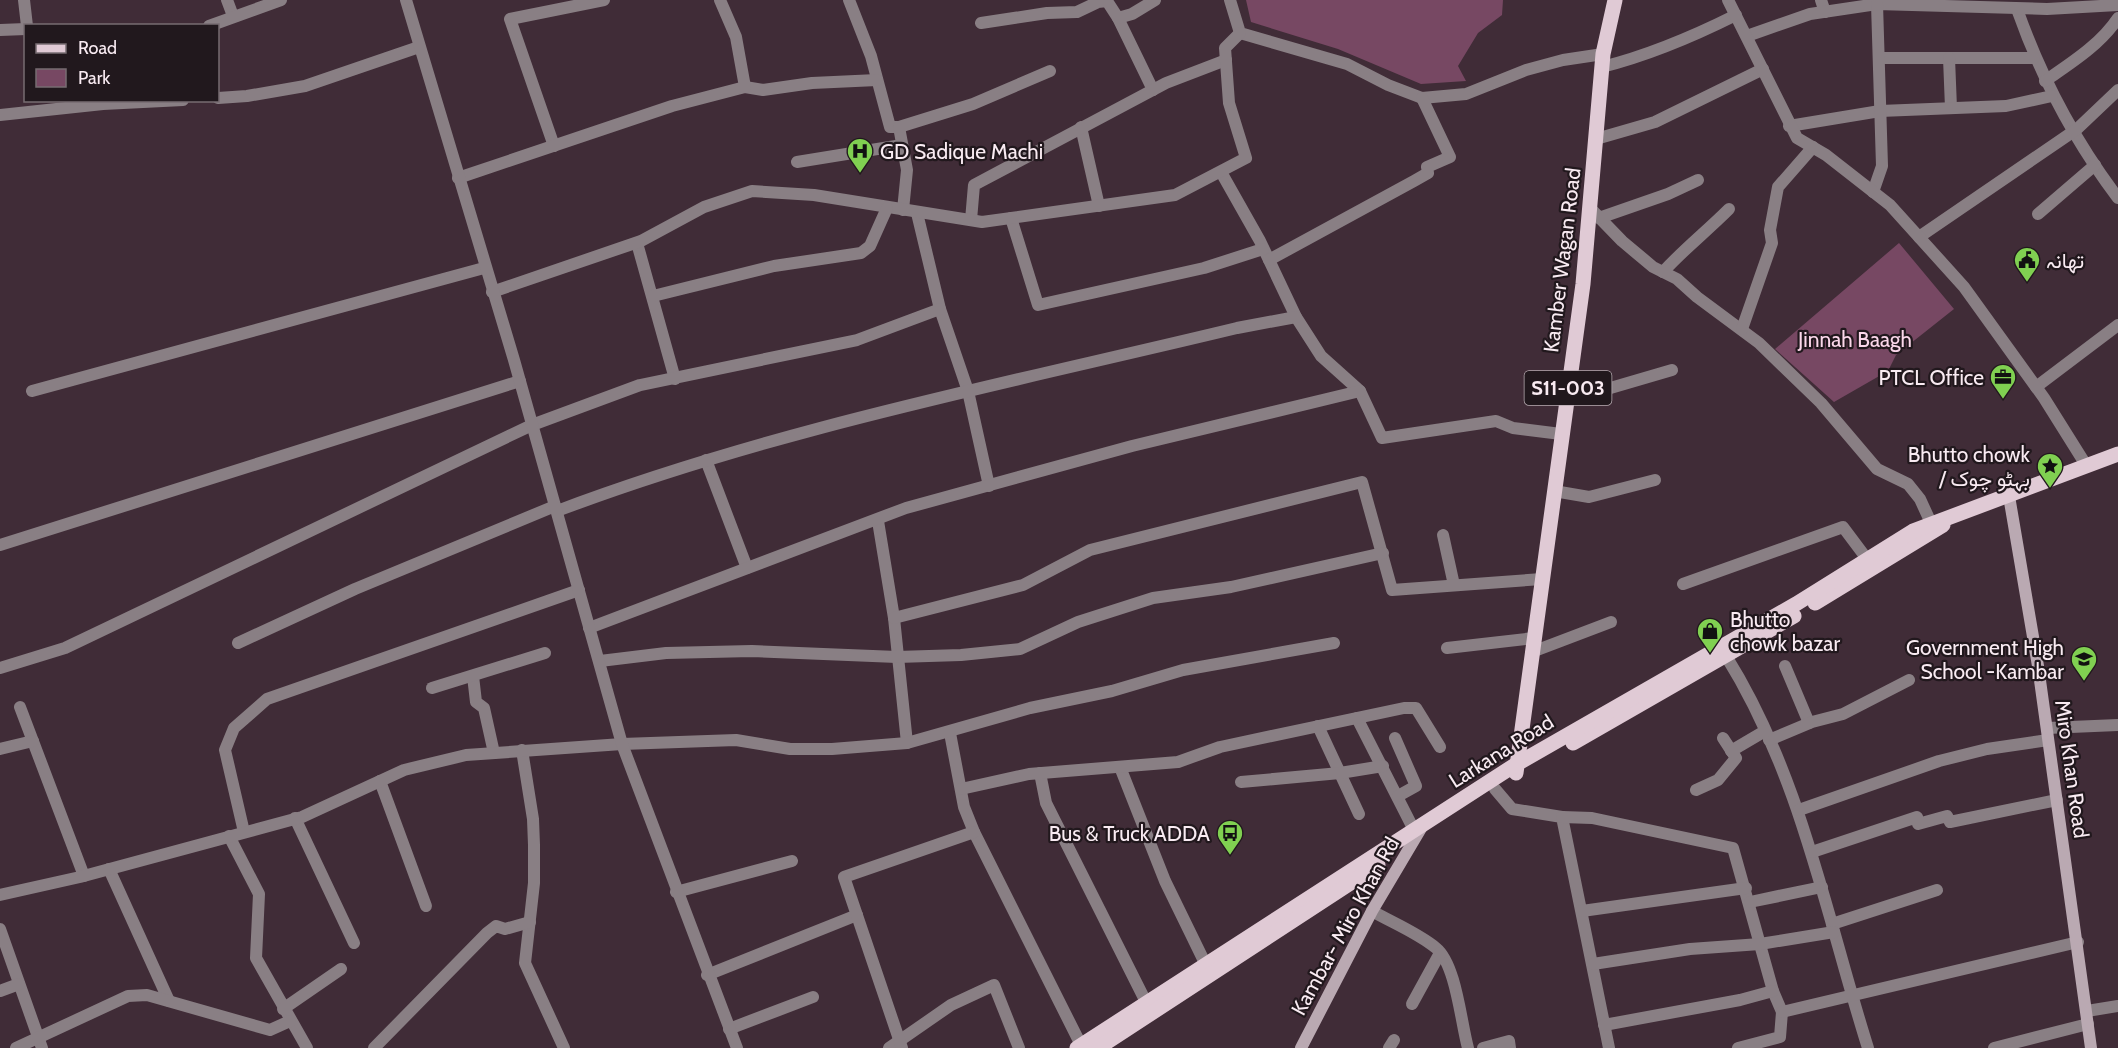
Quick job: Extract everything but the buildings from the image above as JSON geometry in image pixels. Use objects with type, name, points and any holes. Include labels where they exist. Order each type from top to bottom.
[{"type":"main road","name":"Kamber Wagan Road","points":[[1515,770],[1560,434],[1595,213],[1596,140],[1603,61],[1616,0]]},
{"type":"main road","name":"Larkana Road","points":[[1098,1048],[1273,927],[1417,832],[1515,770],[1796,604],[1867,559],[1931,522],[2009,496],[2118,454]]},
{"type":"main road","name":"Miro Khan Road","points":[[2009,496],[2048,734],[2091,1048]]},
{"type":"main road","name":"Larkana Road","points":[[1417,832],[1495,789],[1515,770],[1726,656],[1923,538],[1960,513]]},
{"type":"main road","name":"Kambar- Miro Khan Rd","points":[[1300,1048],[1372,911],[1417,832]]},
{"type":"main road","name":"Larkana Road","points":[[1079,1047],[1205,963],[1273,927]]},
{"type":"street","points":[[24,0],[26,24]]},
{"type":"street","points":[[227,0],[233,16]]},
{"type":"street","points":[[214,24],[281,0]]},
{"type":"street","points":[[406,0],[484,268],[520,381],[622,744],[676,892],[737,1048]]},
{"type":"street","points":[[554,146],[510,19],[604,0]]},
{"type":"street","points":[[720,0],[736,37],[745,87]]},
{"type":"street","points":[[849,0],[871,56],[890,127],[899,127],[973,104],[1050,72]]},
{"type":"street","points":[[1118,18],[1132,14],[1155,0]]},
{"type":"street","points":[[1230,0],[1240,33]]},
{"type":"street","points":[[1728,0],[1797,138],[1813,147],[1890,205],[1965,287],[2036,387],[2086,465]]},
{"type":"street","points":[[981,23],[1047,13],[1077,12],[1098,2],[1107,1],[1118,18],[1152,90]]},
{"type":"street","points":[[1747,36],[1810,14],[1823,6],[1876,4],[2017,9],[2064,4],[2118,5]]},
{"type":"street","points":[[1873,192],[1882,166],[1876,4]]},
{"type":"street","points":[[2017,9],[2034,58],[2052,96],[2118,198]]},
{"type":"street","points":[[1240,33],[1347,64],[1388,85],[1422,98],[1466,94],[1526,70],[1563,60],[1603,61],[1652,53],[1736,15]]},
{"type":"street","points":[[2045,81],[2079,57],[2109,31],[2118,18]]},
{"type":"street","points":[[0,30],[24,27]]},
{"type":"street","points":[[492,292],[637,243],[704,207],[753,191],[814,195],[982,222],[1175,195],[1246,158],[1229,103],[1225,48],[1240,33]]},
{"type":"street","points":[[219,98],[247,96],[305,86],[419,46]]},
{"type":"street","points":[[1878,58],[2034,58]]},
{"type":"street","points":[[1949,58],[1951,108]]},
{"type":"street","points":[[971,220],[974,185],[1152,90],[1226,60]]},
{"type":"street","points":[[1596,140],[1654,122],[1763,69]]},
{"type":"street","points":[[458,178],[672,106],[745,87],[763,90],[812,83],[877,80]]},
{"type":"street","points":[[1919,237],[2077,129],[2118,90]]},
{"type":"street","points":[[1789,126],[1880,111],[2006,106],[2052,96]]},
{"type":"street","points":[[1011,218],[1038,305],[1266,254],[1414,181],[1428,173],[1427,167],[1450,157],[1422,98]]},
{"type":"street","points":[[0,115],[143,102]]},
{"type":"street","points":[[899,127],[907,170],[903,210]]},
{"type":"street","points":[[1081,127],[1099,206]]},
{"type":"street","points":[[797,162],[902,146]]},
{"type":"street","points":[[1742,329],[1772,243],[1770,230],[1778,187],[1813,147]]},
{"type":"street","points":[[2038,214],[2095,165]]},
{"type":"street","points":[[1221,171],[1266,254],[1296,317],[1321,356],[1360,391],[1382,438],[1496,421],[1513,428],[1560,434]]},
{"type":"street","points":[[1595,213],[1668,194],[1698,180]]},
{"type":"street","points":[[653,296],[774,266],[861,253],[870,246],[887,208]]},
{"type":"street","points":[[1663,272],[1684,249],[1701,238],[1729,209]]},
{"type":"street","points":[[917,213],[940,309],[968,391],[989,486]]},
{"type":"street","points":[[1595,213],[1645,260],[1677,279],[1697,297],[1742,329],[1821,403],[1877,469],[1908,484],[1920,499],[1931,522]]},
{"type":"street","points":[[637,243],[675,379]]},
{"type":"street","points":[[32,391],[370,301],[484,268]]},
{"type":"street","points":[[0,668],[65,648],[532,425],[640,386],[857,340],[940,309]]},
{"type":"street","points":[[238,643],[355,589],[556,509],[640,480],[796,434],[968,391],[1296,317]]},
{"type":"street","points":[[2036,387],[2118,325]]},
{"type":"street","points":[[1566,401],[1672,370]]},
{"type":"street","points":[[0,545],[520,381]]},
{"type":"street","points":[[589,628],[878,521],[906,508],[1132,446],[1360,391]]},
{"type":"street","points":[[706,460],[747,568]]},
{"type":"street","points":[[1554,491],[1589,497],[1655,480]]},
{"type":"street","points":[[894,618],[1023,585],[1090,550],[1362,482],[1392,590],[1542,579]]},
{"type":"street","points":[[878,521],[894,618],[907,743]]},
{"type":"street","points":[[1683,584],[1843,527],[1867,559]]},
{"type":"street","points":[[1443,535],[1454,585]]},
{"type":"street","points":[[600,660],[666,653],[752,651],[897,657],[961,655],[1020,649],[1078,622],[1153,597],[1231,587],[1383,553]]},
{"type":"street","points":[[244,832],[225,750],[234,728],[267,699],[579,590]]},
{"type":"street","points":[[1448,648],[1533,645],[1611,622]]},
{"type":"street","points":[[1,891],[84,876],[295,818],[404,770],[466,755],[622,744],[736,740],[790,749],[832,749],[907,743],[950,733],[1030,708],[1112,691],[1183,670],[1334,644]]},
{"type":"street","points":[[432,688],[545,653]]},
{"type":"street","points":[[1726,656],[1767,736],[1799,810],[1868,1048]]},
{"type":"street","points":[[1785,666],[1809,723]]},
{"type":"street","points":[[473,676],[476,702],[484,708],[494,753]]},
{"type":"street","points":[[1731,751],[1767,736],[1843,714],[1910,680]]},
{"type":"street","points":[[20,707],[84,876]]},
{"type":"street","points":[[961,789],[1040,773],[1178,762],[1220,747],[1404,708],[1416,708],[1440,747]]},
{"type":"street","points":[[1357,718],[1417,832]]},
{"type":"street","points":[[1799,810],[1939,761],[2048,734],[2118,725]]},
{"type":"street","points":[[1318,726],[1359,814]]},
{"type":"street","points":[[950,733],[961,789],[974,831],[1079,1047]]},
{"type":"street","points":[[1395,738],[1416,786],[1398,796]]},
{"type":"street","points":[[1696,790],[1718,780],[1736,758],[1723,738]]},
{"type":"street","points":[[0,749],[33,741]]},
{"type":"street","points":[[522,750],[533,819],[534,883],[525,963],[564,1048]]},
{"type":"street","points":[[1241,782],[1340,773],[1383,766]]},
{"type":"street","points":[[1120,767],[1165,881],[1205,963]]},
{"type":"street","points":[[1040,773],[1046,803],[1146,1002]]},
{"type":"street","points":[[380,781],[426,906]]},
{"type":"street","points":[[1495,789],[1512,809],[1562,817],[1592,818],[1733,848],[1750,902],[1773,991],[1782,1012],[1780,1037],[1738,1048]]},
{"type":"street","points":[[1812,852],[1917,817],[1918,824],[1947,816],[1950,822],[2057,800]]},
{"type":"street","points":[[1562,817],[1609,1048]]},
{"type":"street","points":[[295,818],[354,943]]},
{"type":"street","points":[[974,831],[918,853],[844,877],[897,1046],[951,1005],[994,985],[1019,1048]]},
{"type":"street","points":[[229,836],[259,894],[255,958],[307,1048]]},
{"type":"street","points":[[676,892],[792,861]]},
{"type":"street","points":[[109,869],[169,1001]]},
{"type":"street","points":[[1750,902],[1822,887]]},
{"type":"street","points":[[1582,911],[1746,888]]},
{"type":"street","points":[[1593,964],[1690,949],[1760,944],[1833,928],[1937,890]]},
{"type":"street","points":[[1372,911],[1438,949],[1458,990],[1459,1014],[1468,1048]]},
{"type":"street","points":[[708,975],[857,915]]},
{"type":"street","points":[[376,1046],[487,933],[496,926],[505,929],[530,922]]},
{"type":"street","points":[[0,929],[40,1043]]},
{"type":"street","points":[[1782,1012],[2078,942]]},
{"type":"street","points":[[1412,1004],[1440,953]]},
{"type":"street","points":[[283,1009],[341,969]]},
{"type":"street","points":[[0,991],[19,984]]},
{"type":"street","points":[[1604,1025],[1740,1000],[1773,991]]},
{"type":"street","points":[[16,1048],[40,1043],[128,996],[147,995],[270,1030],[290,1021]]},
{"type":"street","points":[[729,1029],[813,997]]},
{"type":"street","points":[[1994,1048],[2118,1006]]},
{"type":"street","points":[[1483,1048],[1509,1041],[1510,1048]]},
{"type":"green space","points":[[1246,0],[1503,0],[1502,15],[1478,33],[1458,66],[1466,81],[1421,84],[1338,49],[1251,22]]},
{"type":"green space","name":"Jinnah Baagh","points":[[1899,243],[1954,309],[1896,355],[1888,371],[1834,402],[1775,349]]},
{"type":"place","name":"GD Sadique Machi","points":[[860,174]]},
{"type":"place","name":"تھانہ","points":[[2027,283]]},
{"type":"place","name":"PTCL Office","points":[[2003,400]]},
{"type":"place","name":"Bhutto chowk / بہٹو چوک","points":[[2050,489]]},
{"type":"place","name":"Bhutto chowk bazar","points":[[1710,654]]},
{"type":"place","name":"Government High School -Kambar","points":[[2084,682]]},
{"type":"place","name":"Bus & Truck ADDA","points":[[1230,856]]}]
